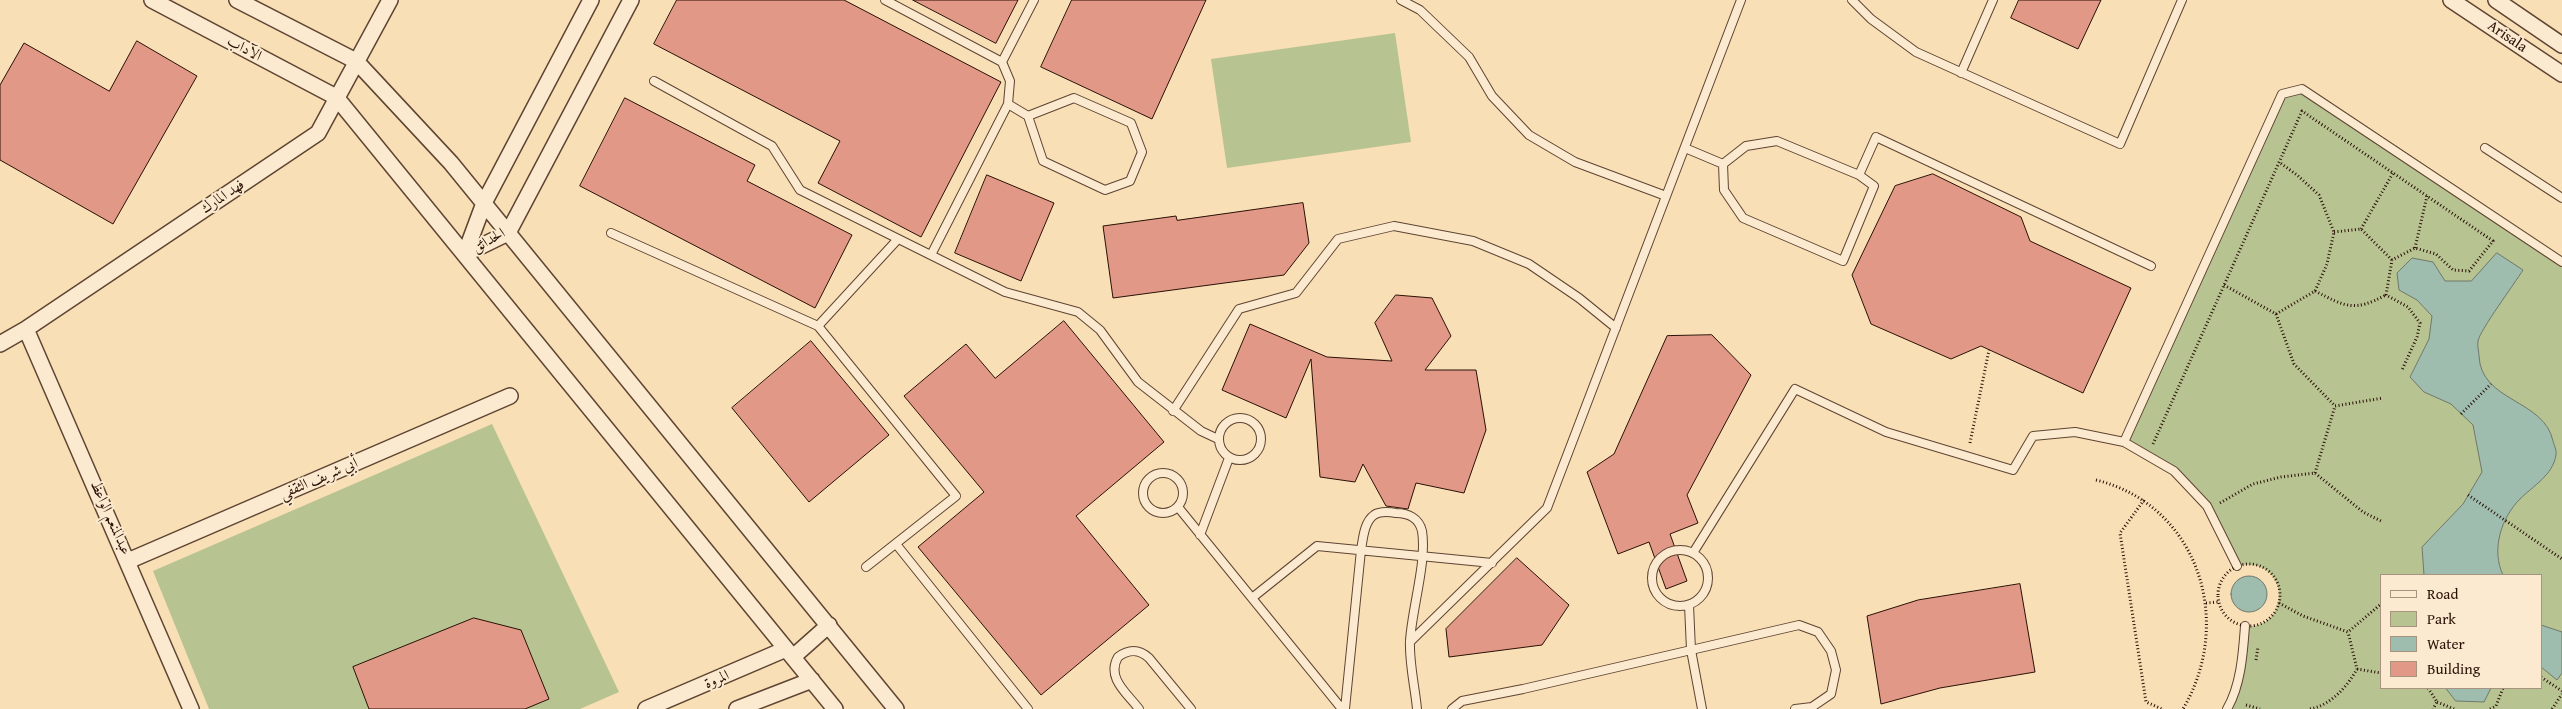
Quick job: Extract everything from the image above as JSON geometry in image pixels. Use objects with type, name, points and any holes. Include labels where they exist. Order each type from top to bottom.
[{"type":"street","name":"الآداب","points":[[152,0],[336,97]]},
{"type":"street","points":[[237,0],[356,61],[451,163],[896,709]]},
{"type":"street","name":"فهد المارك","points":[[0,344],[318,134],[336,97],[390,0]]},
{"type":"street","name":"الحدائق","points":[[465,254],[484,203],[591,0]]},
{"type":"street","name":"الحدائق","points":[[465,254],[508,232],[631,0]]},
{"type":"street","name":"Arisala","points":[[2451,0],[2562,74]]},
{"type":"street","points":[[2496,0],[2562,45]]},
{"type":"street","points":[[336,97],[835,709]]},
{"type":"street","name":"عبدالمنعم الواعظ","points":[[26,328],[191,709]]},
{"type":"street","name":"أبي شريف الثقفي","points":[[128,561],[510,396]]},
{"type":"street","name":"المروة","points":[[646,709],[790,653],[829,625]]},
{"type":"street","points":[[737,709],[812,680]]},
{"type":"lane","points":[[885,0],[1002,62],[1010,81],[1008,104],[930,255]]},
{"type":"lane","points":[[1002,62],[1034,0]]},
{"type":"lane","points":[[1401,0],[1420,10],[1469,57],[1492,96],[1529,135],[1575,162],[1666,196]]},
{"type":"lane","points":[[1420,10],[1422,0]]},
{"type":"lane","points":[[1410,642],[1547,508],[1741,0]]},
{"type":"lane","points":[[1852,0],[1871,19],[1916,52],[2120,144],[2182,0]]},
{"type":"lane","points":[[1961,72],[1994,0]]},
{"type":"lane","points":[[654,81],[772,146],[800,190],[1006,292],[1078,312],[1100,330],[1138,382],[1202,431],[1218,439]]},
{"type":"lane","points":[[2124,442],[2282,94],[2302,89],[2562,262]]},
{"type":"lane","points":[[1008,104],[1028,116],[1043,161],[1105,190],[1130,181],[1142,152],[1131,123],[1074,98],[1028,116]]},
{"type":"lane","points":[[1859,175],[1876,138],[2151,266]]},
{"type":"lane","points":[[1777,141],[1859,175],[1874,186],[1843,261],[1742,218],[1724,190],[1723,164],[1746,146],[1777,141]]},
{"type":"lane","points":[[1685,148],[1723,164]]},
{"type":"lane","points":[[2485,148],[2562,198]]},
{"type":"lane","points":[[1174,411],[1239,309],[1296,293],[1338,239],[1394,226],[1473,241],[1529,264],[1579,298],[1616,328]]},
{"type":"lane","points":[[611,233],[818,326],[956,496],[866,567]]},
{"type":"lane","points":[[818,326],[898,239]]},
{"type":"lane","points":[[1693,553],[1795,389],[1886,432],[2014,470],[2034,436],[2075,432],[2124,442],[2174,471],[2207,506],[2236,566]]},
{"type":"lane","points":[[1236,418],[1250,420],[1259,430],[1261,444],[1254,455],[1242,461],[1229,458],[1219,446],[1218,439],[1223,425],[1236,418]]},
{"type":"lane","points":[[1200,535],[1229,458]]},
{"type":"lane","points":[[1157,474],[1170,474],[1176,478],[1183,488],[1182,502],[1178,507],[1166,513],[1153,511],[1144,501],[1143,494],[1146,481],[1157,474]]},
{"type":"lane","points":[[1178,507],[1343,709]]},
{"type":"lane","points":[[1343,709],[1361,550],[1365,530],[1372,516],[1377,513],[1406,513],[1416,519],[1422,530],[1421,556],[1410,642],[1417,709]]},
{"type":"lane","points":[[896,544],[1028,709]]},
{"type":"lane","points":[[1252,598],[1317,546],[1492,563]]},
{"type":"lane","points":[[1684,550],[1693,553],[1701,559],[1708,576],[1704,594],[1689,605],[1680,607],[1663,601],[1657,594],[1652,576],[1654,568],[1666,554],[1684,550]]},
{"type":"lane","points":[[1689,605],[1691,650],[1702,709]]},
{"type":"lane","points":[[1452,709],[1462,700],[1523,689],[1798,625],[1818,632],[1831,651],[1836,670],[1831,694],[1812,707],[1795,709]]},
{"type":"lane","points":[[2227,709],[2232,700],[2243,657],[2245,626]]},
{"type":"lane","points":[[1139,709],[1117,681],[1113,670],[1118,657],[1130,651],[1144,653],[1191,709]]},
{"type":"path","points":[[2160,449],[2152,444],[2302,111],[2493,240],[2468,271],[2453,270],[2436,254],[2415,248],[2392,260]]},
{"type":"path","points":[[2276,314],[2315,291],[2327,264],[2334,232],[2319,195],[2279,162]]},
{"type":"path","points":[[2361,229],[2393,173]]},
{"type":"path","points":[[2415,248],[2427,196]]},
{"type":"path","points":[[2334,232],[2361,229]]},
{"type":"path","points":[[2361,229],[2392,260]]},
{"type":"path","points":[[2386,295],[2392,260]]},
{"type":"path","points":[[2224,285],[2276,314],[2294,364],[2335,406]]},
{"type":"path","points":[[2315,291],[2342,305],[2365,306],[2386,295]]},
{"type":"path","points":[[2386,295],[2408,308],[2420,323],[2417,337],[2402,370]]},
{"type":"path","points":[[1970,443],[1989,350]]},
{"type":"path","points":[[2461,414],[2491,384]]},
{"type":"path","points":[[2335,406],[2383,398]]},
{"type":"path","points":[[2315,473],[2335,406]]},
{"type":"path","points":[[2219,504],[2253,484],[2281,477],[2315,473],[2363,512],[2384,522]]},
{"type":"path","points":[[2096,480],[2120,486],[2144,500],[2166,519],[2188,552],[2199,576],[2206,602],[2203,651],[2197,677],[2183,709]]},
{"type":"path","points":[[2468,495],[2562,559]]},
{"type":"path","points":[[2213,497],[2223,512]]},
{"type":"path","points":[[2144,500],[2120,533],[2146,702],[2162,709]]},
{"type":"path","points":[[2243,555],[2247,564]]},
{"type":"path","points":[[2247,564],[2266,569],[2278,584],[2279,603],[2268,620],[2260,624],[2245,626],[2230,620],[2222,612],[2218,602],[2221,580],[2236,566],[2247,564]]},
{"type":"path","points":[[2206,602],[2218,602]]},
{"type":"path","points":[[2279,603],[2303,616],[2348,632]]},
{"type":"path","points":[[2348,632],[2380,605]]},
{"type":"path","points":[[2310,709],[2318,708],[2346,688],[2357,669],[2348,632]]},
{"type":"path","points":[[2357,669],[2380,673]]},
{"type":"path","points":[[2542,678],[2562,692],[2552,709]]},
{"type":"path","points":[[2429,689],[2437,702],[2454,709]]},
{"type":"path","points":[[2490,709],[2496,706],[2504,689]]},
{"type":"path","points":[[2433,709],[2437,702]]},
{"type":"path","points":[[2246,705],[2260,709]]},
{"type":"green space","points":[[1395,33],[1411,142],[1227,168],[1211,59]]},
{"type":"green space","points":[[2302,89],[2562,262],[2562,709],[2227,709],[2232,700],[2245,626],[2260,624],[2271,617],[2277,606],[2279,593],[2276,581],[2268,571],[2255,565],[2237,566],[2207,506],[2174,471],[2124,442],[2282,94]]},
{"type":"green space","points":[[492,424],[619,692],[580,709],[209,709],[153,571]]},
{"type":"water","points":[[2497,253],[2523,270],[2480,335],[2478,341],[2479,356],[2482,371],[2490,383],[2538,416],[2547,427],[2556,455],[2547,474],[2513,507],[2503,525],[2498,545],[2498,555],[2503,574],[2424,574],[2422,547],[2463,504],[2482,472],[2473,425],[2451,404],[2424,392],[2410,377],[2429,339],[2432,316],[2417,300],[2399,290],[2397,273],[2412,258],[2433,262],[2445,281],[2471,281]]},
{"type":"water","points":[[2249,576],[2262,581],[2267,594],[2262,607],[2249,612],[2236,607],[2231,594],[2236,581]]},
{"type":"water","points":[[2542,625],[2562,632],[2562,673],[2557,680],[2542,668]]},
{"type":"water","points":[[2447,689],[2490,689],[2484,702],[2456,701]]},
{"type":"building","points":[[677,0],[844,0],[1001,82],[921,237],[818,183],[840,141],[654,44]]},
{"type":"building","points":[[913,0],[1018,0],[996,43]]},
{"type":"building","points":[[1072,0],[1206,0],[1152,119],[1041,67]]},
{"type":"building","points":[[2019,0],[2101,0],[2078,49],[2011,18]]},
{"type":"building","points":[[137,41],[197,76],[113,224],[0,160],[0,85],[24,43],[109,91]]},
{"type":"building","points":[[625,98],[755,165],[747,181],[852,235],[815,308],[580,186]]},
{"type":"building","points":[[1933,174],[2021,217],[2030,241],[2131,288],[2083,393],[1981,346],[1951,359],[1871,324],[1852,275],[1895,186]]},
{"type":"building","points":[[987,175],[1054,203],[1021,281],[955,253]]},
{"type":"building","points":[[1303,203],[1309,243],[1284,275],[1113,298],[1103,226],[1176,216],[1177,220]]},
{"type":"building","points":[[1396,295],[1432,298],[1451,336],[1425,370],[1476,370],[1486,430],[1464,493],[1416,483],[1408,509],[1386,506],[1363,464],[1355,482],[1320,477],[1311,359],[1286,418],[1222,390],[1250,324],[1327,357],[1392,361],[1375,323]]},
{"type":"building","points":[[1064,321],[1164,442],[1076,516],[1149,605],[1041,695],[918,547],[984,492],[904,396],[966,344],[995,378]]},
{"type":"building","points":[[1712,335],[1751,375],[1687,495],[1698,523],[1670,534],[1687,581],[1666,589],[1649,542],[1618,554],[1587,472],[1614,454],[1667,336]]},
{"type":"building","points":[[811,341],[889,435],[809,502],[732,408]]},
{"type":"building","points":[[1517,558],[1569,605],[1542,645],[1449,657],[1446,629]]},
{"type":"building","points":[[2020,584],[2035,672],[1940,688],[1881,704],[1867,616],[1918,600]]},
{"type":"building","points":[[474,618],[521,630],[549,699],[525,709],[369,709],[353,667]]}]
